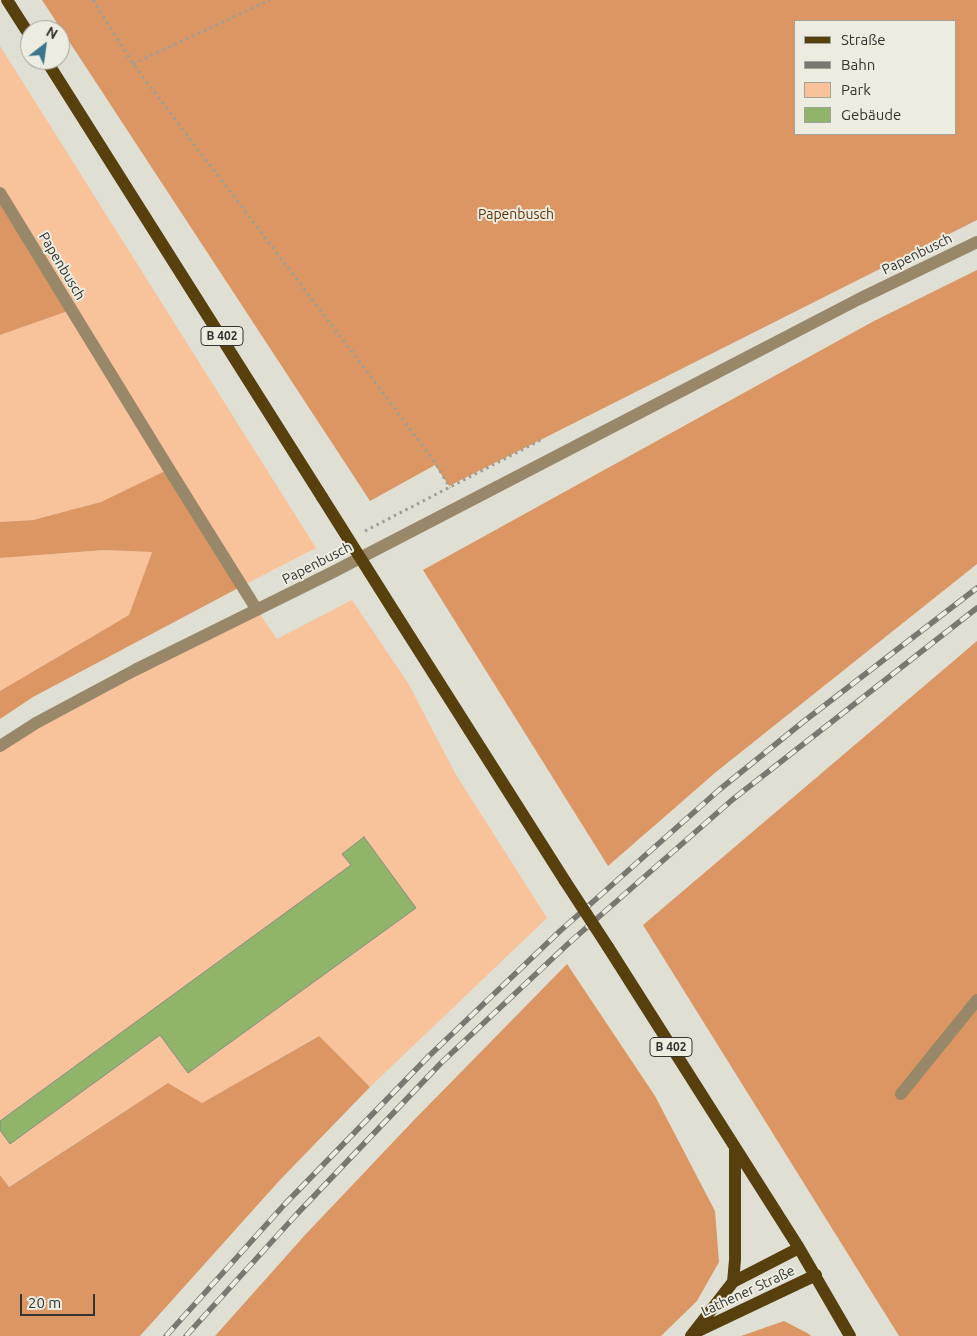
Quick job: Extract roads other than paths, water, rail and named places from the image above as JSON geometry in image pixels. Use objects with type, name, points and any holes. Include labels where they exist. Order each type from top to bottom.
[{"type":"main road","points":[[7,0],[20,20]]},
{"type":"main road","name":"B 402","points":[[52,70],[564,881],[799,1248],[850,1336]]},
{"type":"main road","points":[[733,1282],[735,1260],[735,1147]]},
{"type":"main road","name":"Lathener Straße","points":[[692,1335],[733,1282],[799,1248]]},
{"type":"main road","name":"Lathener Straße","points":[[692,1335],[816,1276]]},
{"type":"street","name":"Papenbusch","points":[[0,193],[257,610]]},
{"type":"street","name":"Papenbusch","points":[[0,746],[44,719],[135,670],[462,506],[859,299],[977,242]]},
{"type":"street","points":[[901,1094],[977,1000]]},
{"type":"railway","points":[[166,1336],[284,1205],[429,1056],[560,931],[719,790],[803,722],[977,588]]},
{"type":"railway","points":[[186,1336],[296,1215],[441,1063],[569,943],[732,800],[977,608]]}]
